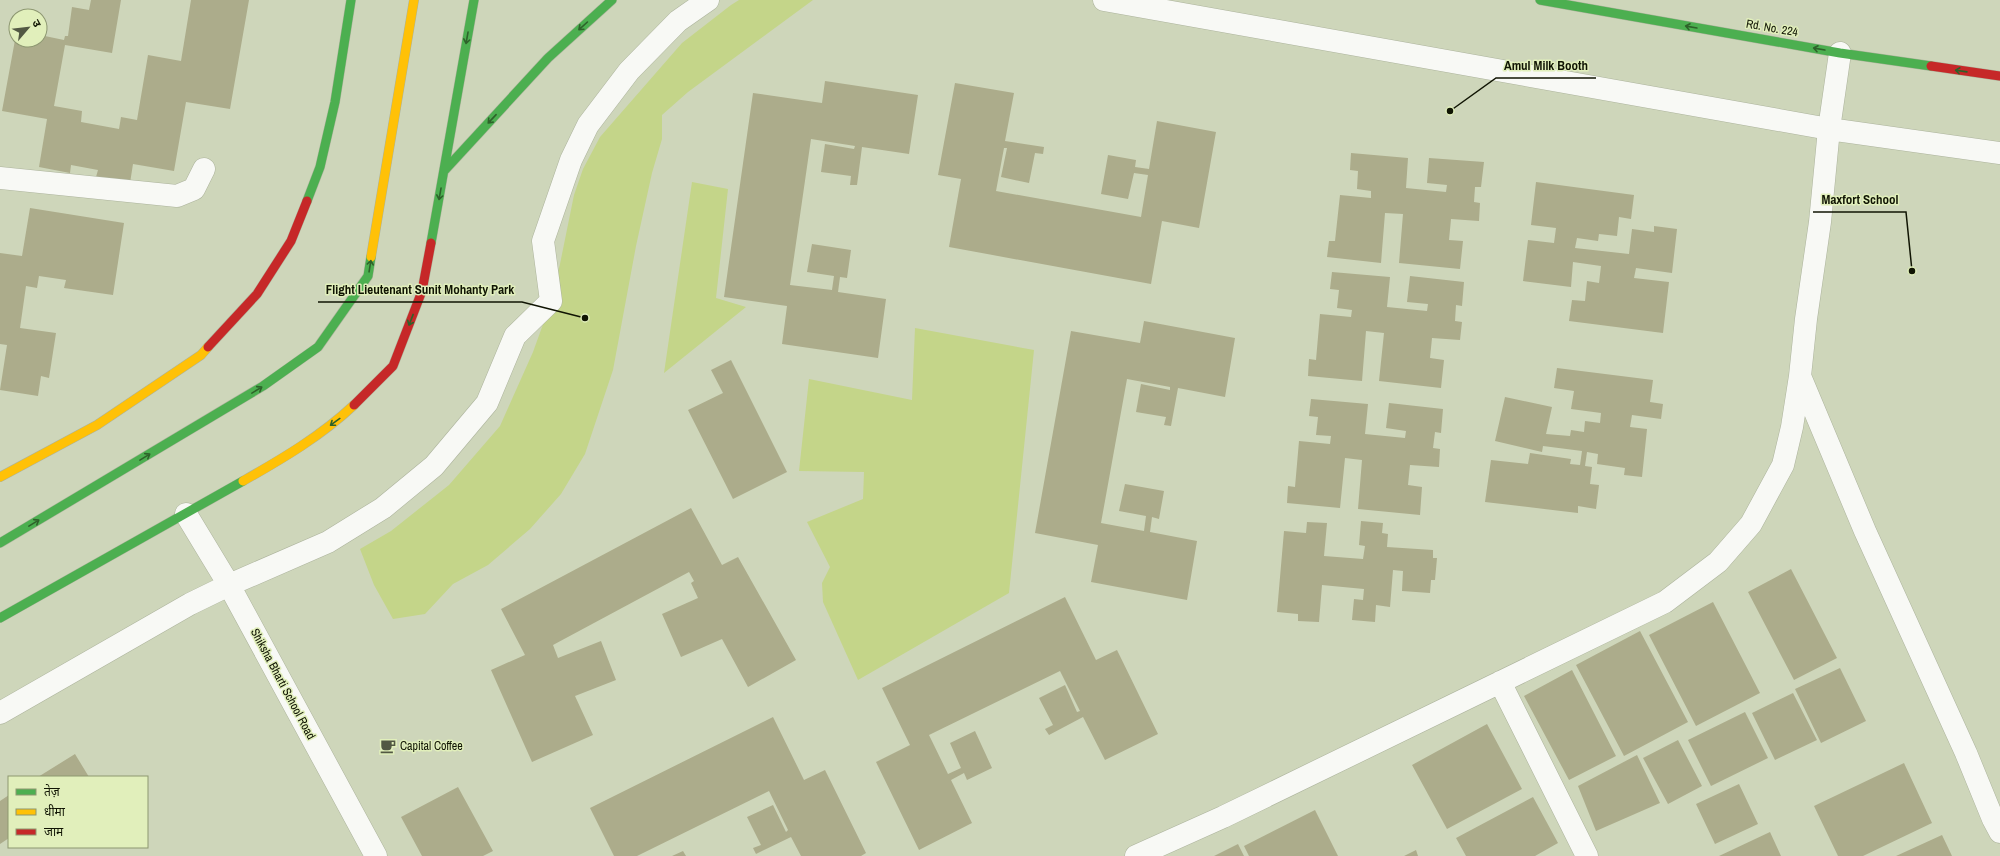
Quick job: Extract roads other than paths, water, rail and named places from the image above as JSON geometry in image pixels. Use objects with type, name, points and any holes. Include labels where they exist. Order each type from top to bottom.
[{"type":"main road","points":[[0,477],[97,425],[202,355],[257,294],[291,241],[320,167],[335,102],[351,0]]},
{"type":"main road","points":[[0,543],[263,386],[318,347],[368,276],[414,0]]},
{"type":"main road","points":[[0,618],[287,456],[340,418],[393,366],[422,291],[474,0]]},
{"type":"main road","points":[[444,171],[548,58],[612,0]]},
{"type":"main road","name":"Rd. No. 224","points":[[1540,0],[1840,53],[2000,76]]},
{"type":"street","points":[[0,713],[190,604],[229,585],[328,542],[383,508],[434,466],[488,403],[515,336],[550,301],[543,241],[571,160],[588,125],[629,71],[678,21],[708,0]]},
{"type":"street","points":[[1104,0],[1829,129],[2000,153]]},
{"type":"street","points":[[1136,856],[1223,817],[1664,602],[1718,562],[1751,524],[1783,465],[1792,427],[1800,376],[1806,319],[1820,222],[1829,129],[1840,53]]},
{"type":"street","points":[[0,178],[177,196],[194,189],[204,169]]},
{"type":"street","points":[[1800,376],[1865,531],[1966,753],[1992,819],[2000,832]]},
{"type":"street","name":"Shiksha Bharti School Road","points":[[186,514],[229,585],[376,856]]},
{"type":"street","points":[[1500,682],[1587,856]]},
{"type":"place","name":"Amul Milk Booth","points":[[1450,111]]},
{"type":"place","name":"Maxfort School","points":[[1912,271]]},
{"type":"place","name":"Flight Lieutenant Sunit Mohanty Park","points":[[585,318]]},
{"type":"place","name":"Capital Coffee","points":[[388,746]]}]
